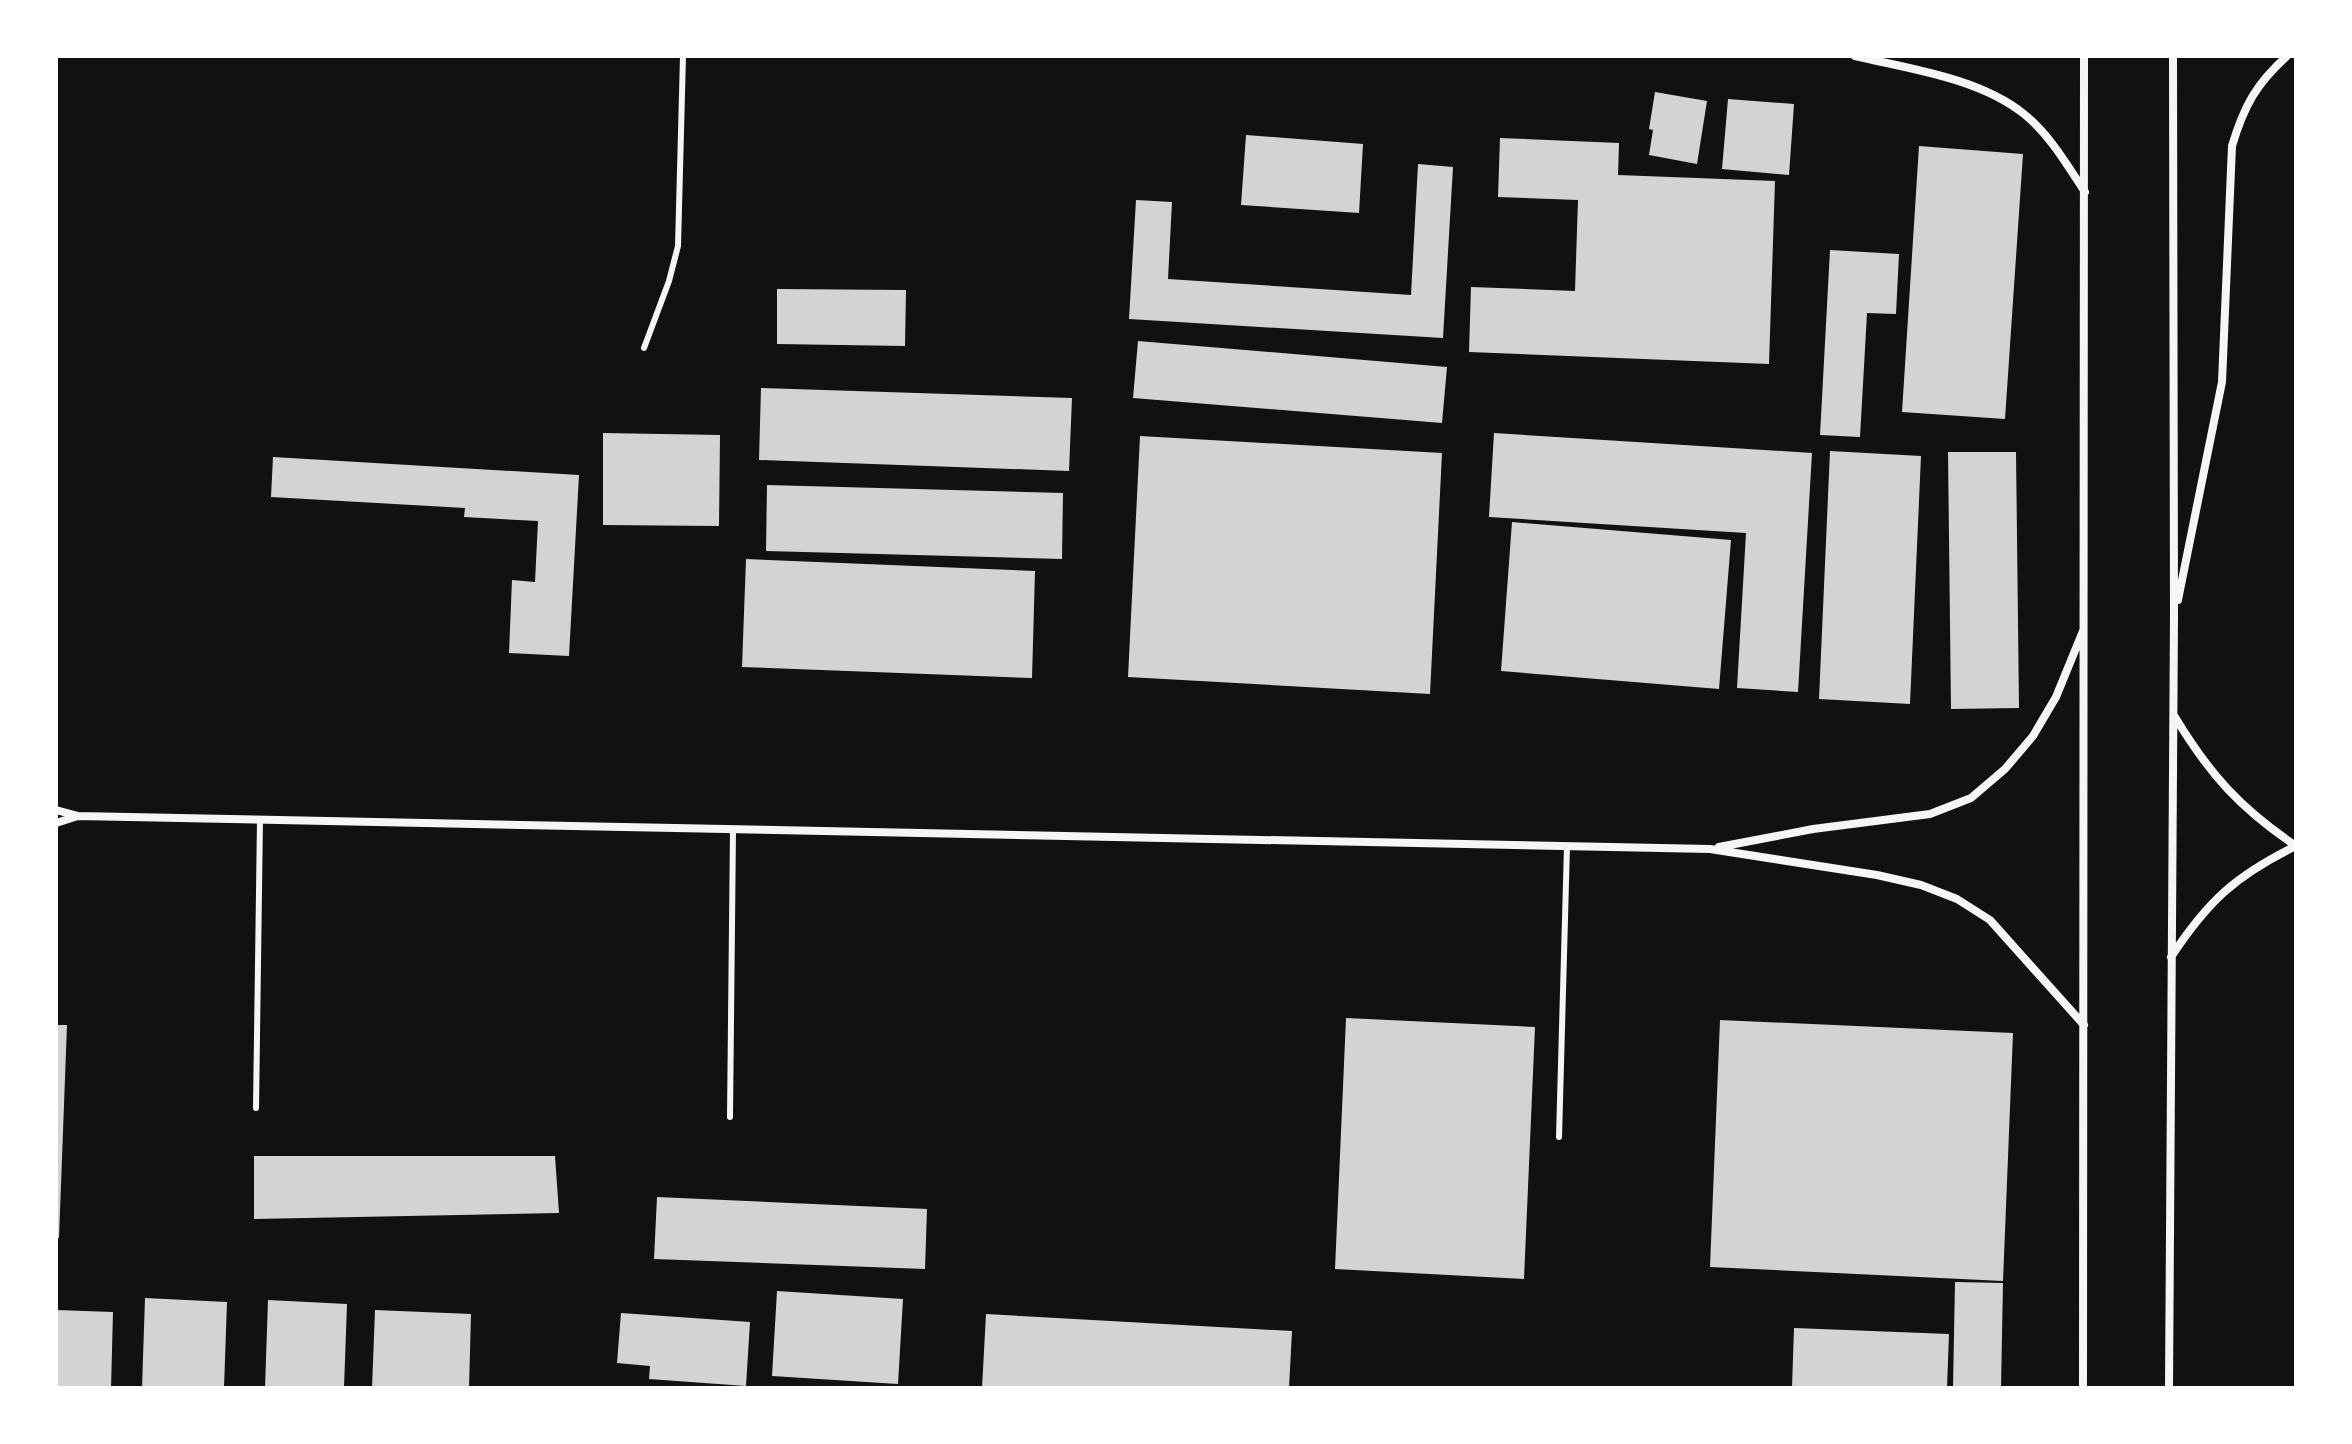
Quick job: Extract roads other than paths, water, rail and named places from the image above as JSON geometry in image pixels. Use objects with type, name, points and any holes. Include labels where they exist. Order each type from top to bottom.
[{"type":"street","points":[[1855,56],[1952,80],[1991,94],[2024,114],[2051,140],[2085,192]]},
{"type":"street","points":[[2083,1388],[2084,56]]},
{"type":"street","points":[[2169,1388],[2174,715],[2173,56]]},
{"type":"street","points":[[2174,617],[2222,382],[2232,146],[2242,114],[2256,87],[2287,56]]},
{"type":"street","points":[[1710,849],[1813,829],[1930,814],[1971,798],[2005,769],[2033,736],[2056,697],[2084,626]]},
{"type":"street","points":[[2171,958],[2194,922],[2223,891],[2258,865],[2296,846],[2259,820],[2226,789],[2197,754],[2174,715]]},
{"type":"street","points":[[56,810],[78,816],[1710,849],[1877,875],[1921,885],[1957,899],[1990,920],[2084,1025]]},
{"type":"street","points":[[56,823],[78,816]]},
{"type":"lane","points":[[644,348],[669,281],[678,246],[683,56]]},
{"type":"lane","points":[[256,1108],[260,819]]},
{"type":"lane","points":[[730,1117],[733,829]]},
{"type":"lane","points":[[1559,1137],[1567,846]]}]
